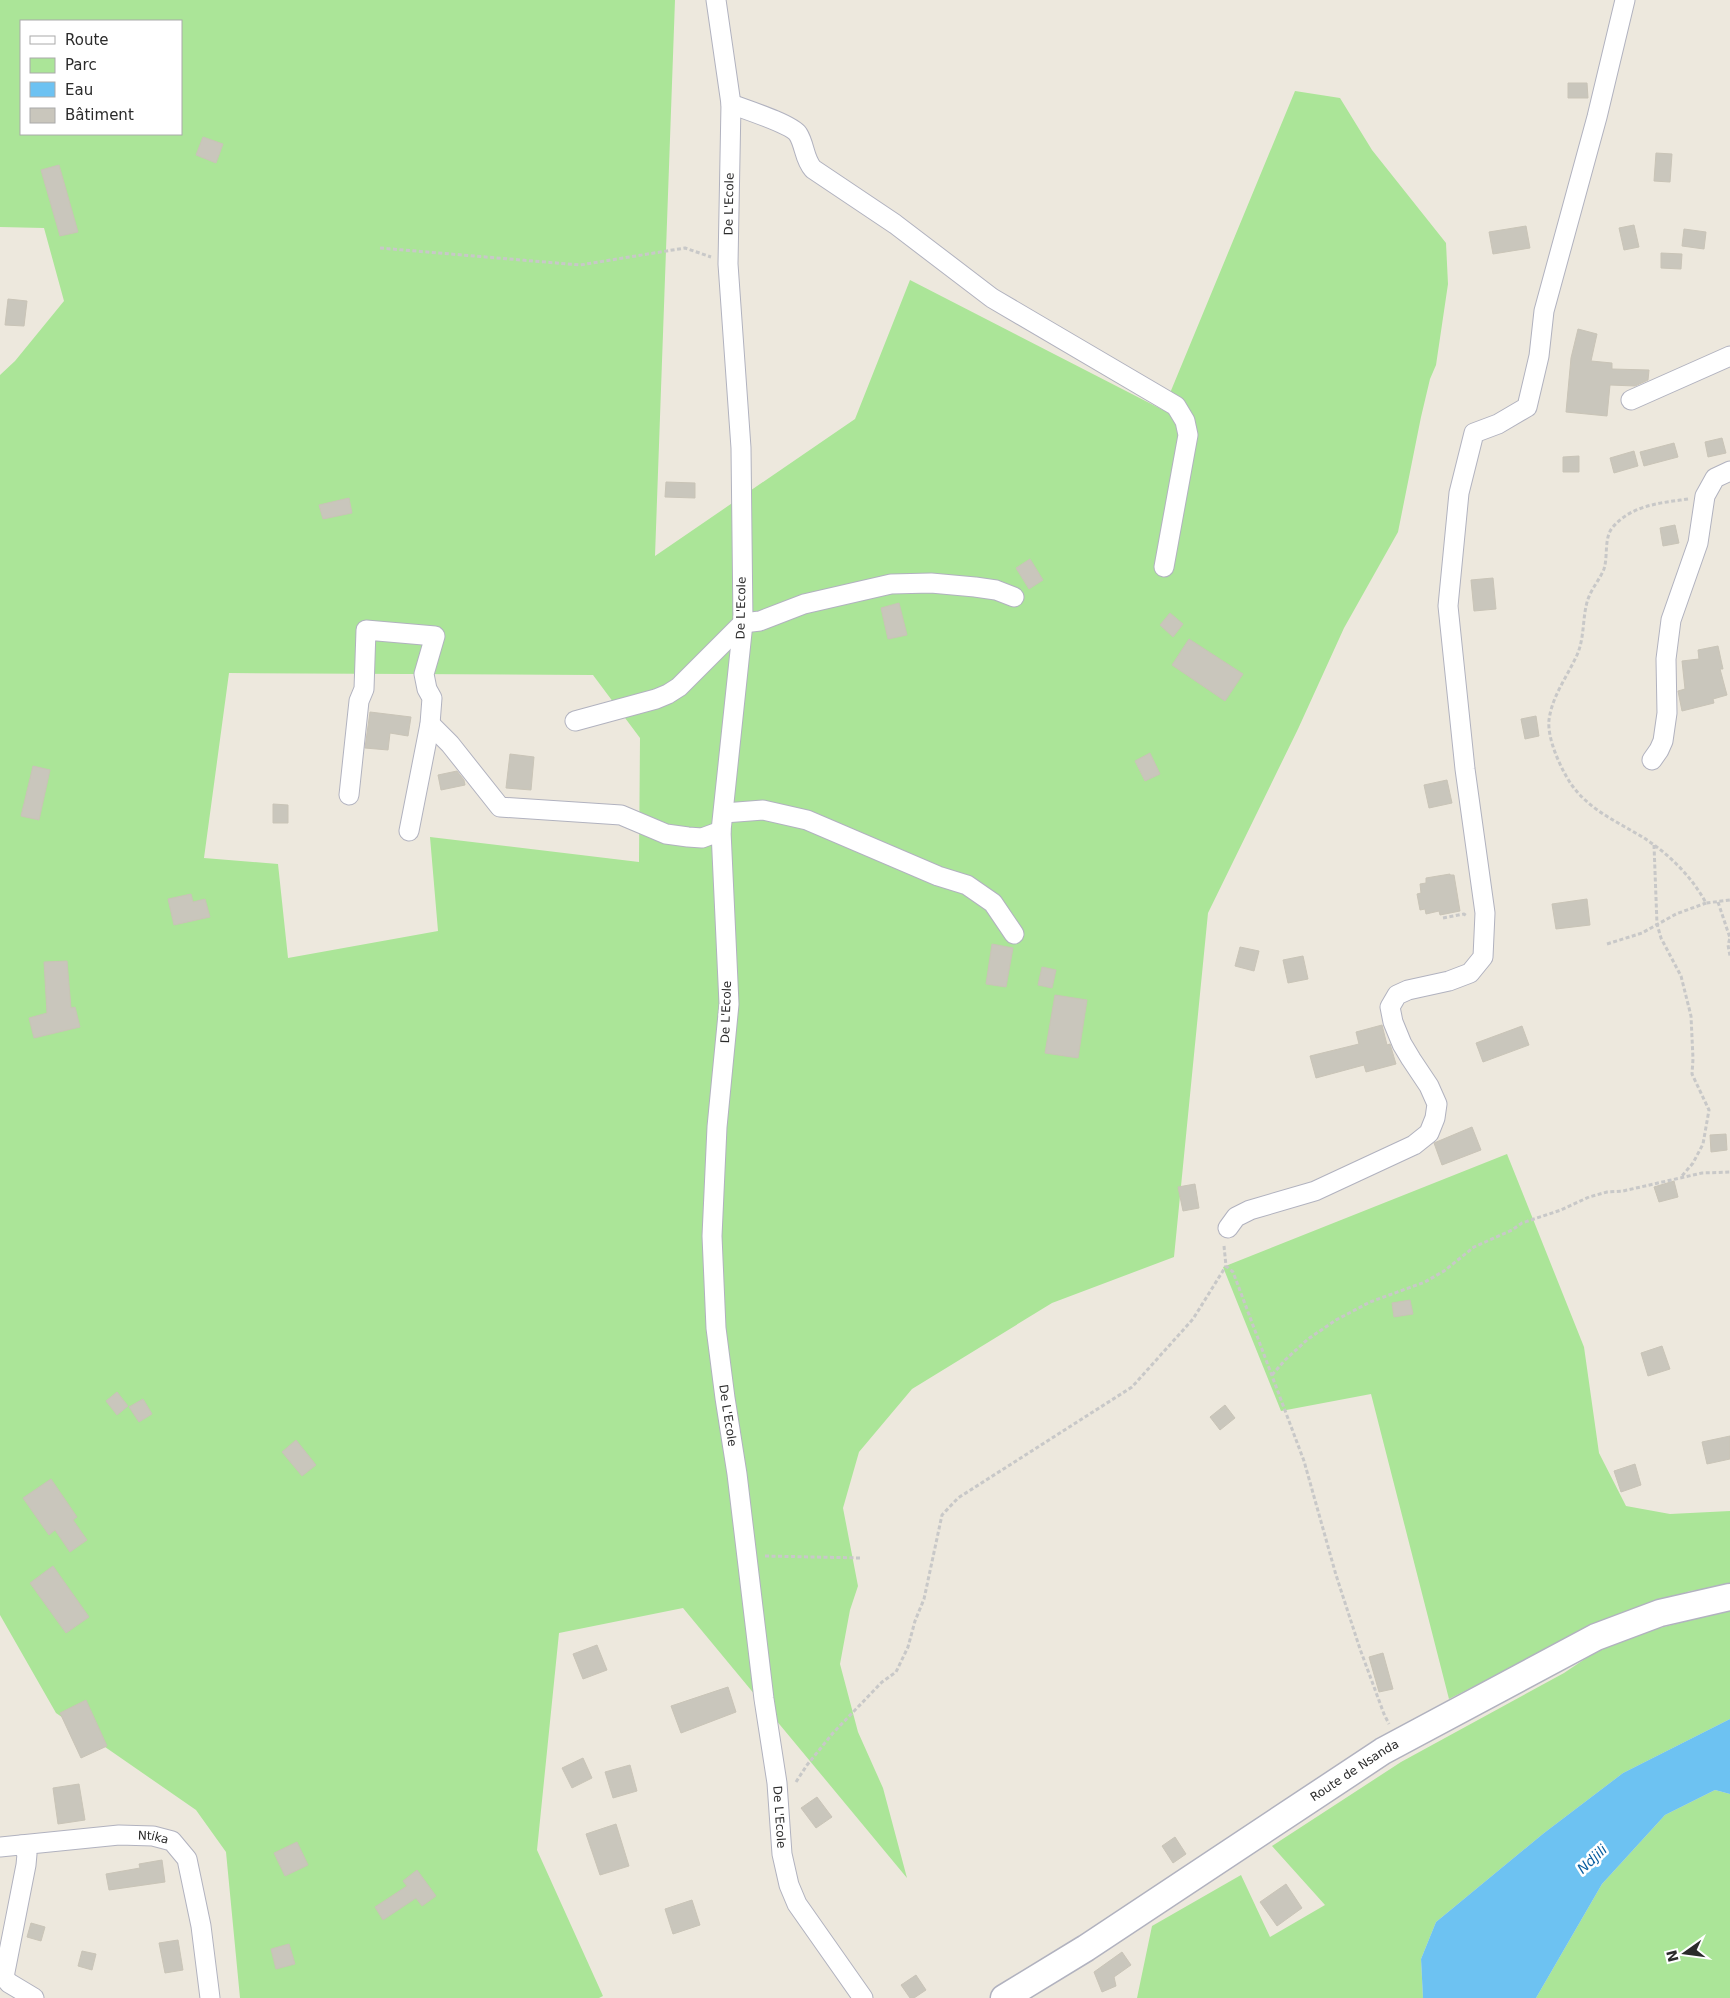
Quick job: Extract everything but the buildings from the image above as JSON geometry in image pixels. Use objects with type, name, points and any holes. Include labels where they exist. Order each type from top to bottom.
[{"type":"street","name":"De L'Ecole","points":[[716,0],[731,104],[728,264],[741,448],[743,623],[723,822],[729,1004],[717,1126],[712,1236],[716,1328],[780,1808],[782,1854],[789,1885],[797,1904],[863,1998]]},
{"type":"street","points":[[1228,1228],[1236,1217],[1250,1210],[1315,1190],[1414,1145],[1429,1133],[1435,1118],[1437,1104],[1429,1086],[1402,1044],[1393,1022],[1390,1007],[1397,995],[1408,990],[1449,981],[1470,973],[1483,957],[1485,913],[1465,769],[1448,606],[1459,493],[1474,433],[1498,424],[1527,407],[1539,356],[1544,311],[1597,118],[1625,0]]},
{"type":"street","points":[[731,104],[792,128],[800,138],[808,163],[813,169],[895,224],[992,298],[1176,406],[1185,421],[1188,435],[1164,567]]},
{"type":"street","points":[[1631,400],[1730,356]]},
{"type":"street","points":[[1652,760],[1663,740],[1667,713],[1666,659],[1671,620],[1698,543],[1704,499],[1709,485],[1715,478],[1730,471]]},
{"type":"street","points":[[575,721],[668,694],[679,687],[743,623],[760,621],[804,604],[892,584],[931,583],[975,587],[996,590],[1014,597]]},
{"type":"street","points":[[349,795],[359,701],[364,689],[366,630],[435,636],[424,674],[427,689],[432,698],[430,724],[409,831]]},
{"type":"street","points":[[430,724],[450,744],[500,807],[621,816],[666,834],[702,838],[723,822],[763,810],[807,820],[938,876],[967,885],[993,903],[1014,934]]},
{"type":"street","name":"Route de Nsanda","points":[[1004,1998],[1086,1948],[1398,1743],[1596,1637],[1660,1613],[1730,1597]]},
{"type":"street","name":"Ntika","points":[[0,1847],[118,1835],[152,1836],[172,1841],[187,1859],[201,1926],[210,1998]]},
{"type":"street","points":[[22,1845],[27,1854],[26,1865],[4,1977],[9,1983],[34,1998]]},
{"type":"path","points":[[380,248],[580,265],[685,248],[728,264]]},
{"type":"path","points":[[1704,499],[1639,508],[1630,511],[1611,530],[1604,569],[1588,600],[1583,637],[1577,654],[1552,702],[1549,723],[1552,743],[1560,764],[1571,784],[1585,800],[1620,825],[1654,845],[1687,877],[1699,891],[1706,904]]},
{"type":"path","points":[[1654,845],[1657,924],[1661,938],[1681,976],[1691,1016],[1692,1074],[1709,1110],[1703,1144],[1693,1163],[1681,1177]]},
{"type":"path","points":[[1606,944],[1642,933],[1676,914],[1706,904],[1730,900]]},
{"type":"path","points":[[1718,902],[1730,938],[1728,945],[1730,956]]},
{"type":"path","points":[[1272,1376],[1285,1360],[1308,1339],[1336,1320],[1370,1302],[1425,1282],[1444,1271],[1474,1247],[1512,1230],[1522,1223],[1607,1192],[1623,1191],[1702,1173],[1730,1172]]},
{"type":"path","points":[[780,1808],[806,1765],[833,1733],[882,1682],[896,1672],[908,1647],[915,1621],[924,1599],[942,1515],[958,1498],[1132,1387],[1193,1319],[1226,1266],[1224,1244],[1228,1228]]},
{"type":"path","points":[[1226,1266],[1233,1272],[1304,1461],[1336,1575],[1360,1649],[1384,1714],[1398,1743]]},
{"type":"path","points":[[747,1555],[862,1558]]},
{"type":"green space","points":[[0,0],[675,0],[655,556],[855,419],[910,280],[1163,410],[1295,91],[1340,98],[1372,150],[1446,243],[1448,284],[1436,365],[1430,379],[1421,417],[1398,532],[1344,628],[1298,729],[1208,913],[1174,1257],[1052,1303],[912,1389],[859,1452],[843,1508],[858,1586],[850,1610],[840,1664],[858,1732],[883,1788],[907,1878],[683,1608],[559,1633],[537,1850],[603,1996],[599,1998],[240,1998],[226,1852],[196,1810],[56,1713],[0,1615],[0,375],[15,361],[64,301],[44,228],[0,227]],"holes":[[[229,673],[593,675],[640,738],[639,862],[430,837],[438,931],[288,958],[278,864],[204,858]]]},
{"type":"green space","points":[[1507,1154],[1584,1347],[1599,1453],[1626,1506],[1670,1514],[1730,1511],[1730,1586],[1690,1591],[1601,1623],[1449,1699],[1371,1394],[1281,1411],[1223,1267]]},
{"type":"green space","points":[[1730,1611],[1730,1719],[1623,1773],[1544,1833],[1436,1922],[1421,1959],[1423,1998],[1137,1998],[1152,1926],[1241,1875],[1270,1937],[1325,1905],[1272,1846],[1401,1762],[1564,1673],[1613,1640]]},
{"type":"green space","points":[[1715,1790],[1730,1794],[1730,1998],[1536,1998],[1602,1884],[1665,1815]]},
{"type":"water","name":"Ndjili","points":[[1730,1719],[1730,1794],[1715,1790],[1665,1815],[1602,1884],[1536,1998],[1423,1998],[1421,1959],[1436,1922],[1544,1833],[1623,1773]]}]
